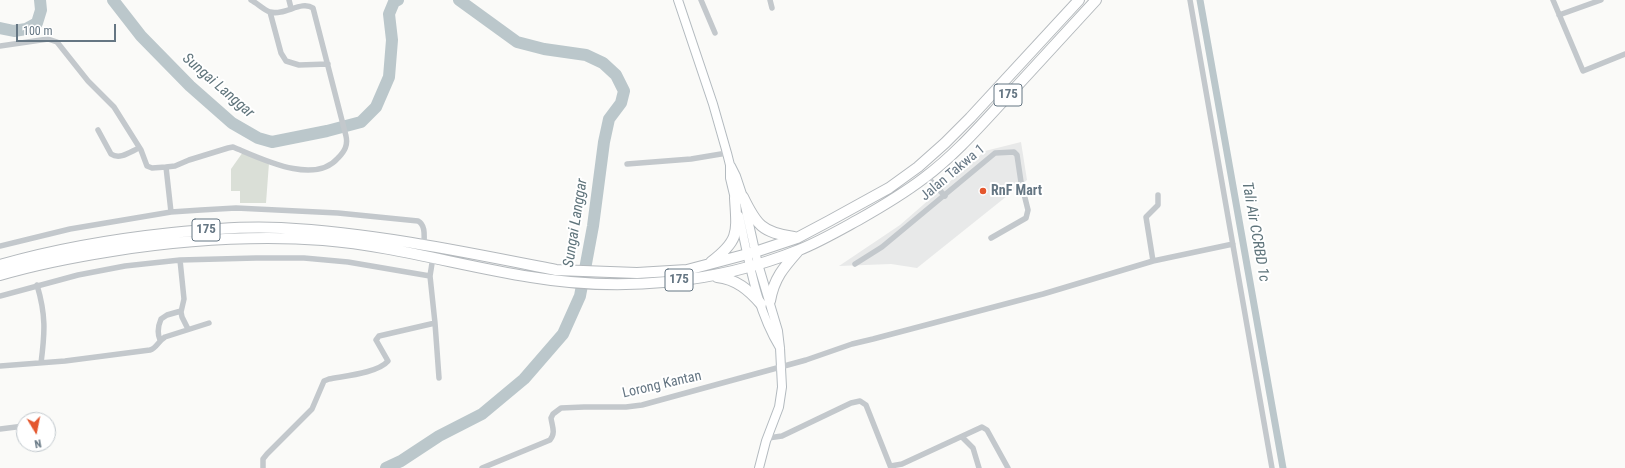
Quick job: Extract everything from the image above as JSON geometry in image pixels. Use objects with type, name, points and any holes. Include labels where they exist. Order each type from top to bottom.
[{"type":"highway","name":"175","points":[[0,265],[108,241],[190,231],[242,228],[279,228],[324,231],[424,245],[556,270],[608,273],[663,272],[706,266],[751,254],[797,238],[873,198],[918,167],[970,118],[1079,0]]},
{"type":"highway","name":"175","points":[[0,275],[69,258],[146,246],[235,238],[324,240],[382,247],[529,277],[607,284],[663,282],[710,276],[754,265],[799,250],[877,209],[927,177],[980,126],[1096,0]]},
{"type":"highway","points":[[739,197],[753,218],[762,227],[779,235],[797,238]]},
{"type":"highway","points":[[706,266],[724,252],[736,235],[739,197]]},
{"type":"highway","points":[[710,276],[727,278],[766,303],[779,274],[799,250]]},
{"type":"main road","points":[[678,0],[706,81],[730,166],[736,176],[751,254],[766,303],[778,331],[782,387],[779,407],[768,438],[760,468]]},
{"type":"street","points":[[0,46],[48,38],[57,42],[88,81],[114,107],[139,148],[148,168],[175,166],[189,160],[233,147],[281,166],[312,170],[322,169],[336,161],[345,150],[348,142],[314,8],[310,4],[304,4],[276,12],[270,12],[251,0]]},
{"type":"street","points":[[289,0],[291,8]]},
{"type":"street","points":[[701,0],[715,34]]},
{"type":"street","points":[[770,0],[772,8]]},
{"type":"street","points":[[1190,0],[1272,468]]},
{"type":"street","points":[[1553,0],[1583,71],[1625,54]]},
{"type":"street","points":[[1559,15],[1601,0]]},
{"type":"street","points":[[270,12],[281,53],[286,61],[300,65],[328,64]]},
{"type":"street","points":[[98,130],[111,154],[114,156],[124,155],[139,148]]},
{"type":"street","name":"Jalan Takwa 1","points":[[855,264],[882,247],[995,153],[1014,152],[1017,155],[1021,182],[1028,210],[1026,218],[991,238]]},
{"type":"street","points":[[627,164],[691,159],[727,153]]},
{"type":"street","points":[[166,167],[171,212]]},
{"type":"street","points":[[927,177],[944,196]]},
{"type":"street","points":[[1153,261],[1146,217],[1158,205],[1158,195]]},
{"type":"street","points":[[0,246],[70,229],[171,212],[236,208],[338,213],[406,219],[422,223],[424,245]]},
{"type":"street","points":[[781,367],[852,344],[873,340],[999,306],[1153,261],[1233,244]]},
{"type":"street","points":[[433,257],[430,276],[439,378]]},
{"type":"street","points":[[0,296],[78,274],[125,266],[180,260],[304,258],[348,262],[430,276]]},
{"type":"street","points":[[180,260],[184,299],[181,311],[182,317],[188,328]]},
{"type":"street","points":[[37,285],[43,305],[45,325],[41,363]]},
{"type":"street","points":[[160,340],[158,329],[161,319],[181,311]]},
{"type":"street","points":[[0,366],[118,356],[150,350],[155,348],[160,340],[188,328],[208,323]]},
{"type":"street","points":[[263,468],[263,458],[312,409],[324,381],[375,369],[386,364],[388,361],[376,340],[382,335],[435,323]]},
{"type":"street","name":"Lorong Kantan","points":[[482,468],[550,440],[553,431],[551,418],[553,414],[561,408],[626,407],[642,405],[781,367]]},
{"type":"street","points":[[768,438],[782,436],[851,403],[860,401],[866,405],[891,467],[902,464],[979,428],[985,428],[1008,468]]},
{"type":"street","points":[[0,429],[16,427]]},
{"type":"street","points":[[962,437],[973,448],[979,468]]},
{"type":"shaded area","points":[[1021,142],[1027,180],[917,268],[891,264],[839,266],[900,225],[985,151]]},
{"type":"shaded area","points":[[243,152],[269,163],[266,203],[240,203],[240,191],[231,191],[231,169]]},
{"type":"waterway","points":[[0,28],[14,31],[26,29],[37,23],[41,10],[40,0]]},
{"type":"waterway","name":"Sungai Langgar","points":[[113,0],[141,36],[190,86],[232,123],[258,138],[272,142],[327,131],[361,122],[376,107],[389,77],[392,40],[389,14],[394,2],[398,0]]},
{"type":"waterway","name":"Sungai Langgar","points":[[386,468],[401,461],[439,436],[482,414],[524,379],[563,334],[580,296],[593,226],[604,142],[609,119],[621,103],[624,91],[616,75],[603,63],[586,55],[544,49],[517,42],[459,0]]},
{"type":"waterway","name":"Tali Air CCRBD 1c","points":[[1200,0],[1283,468]]},
{"type":"place","name":"RnF Mart","points":[[983,191]]}]
